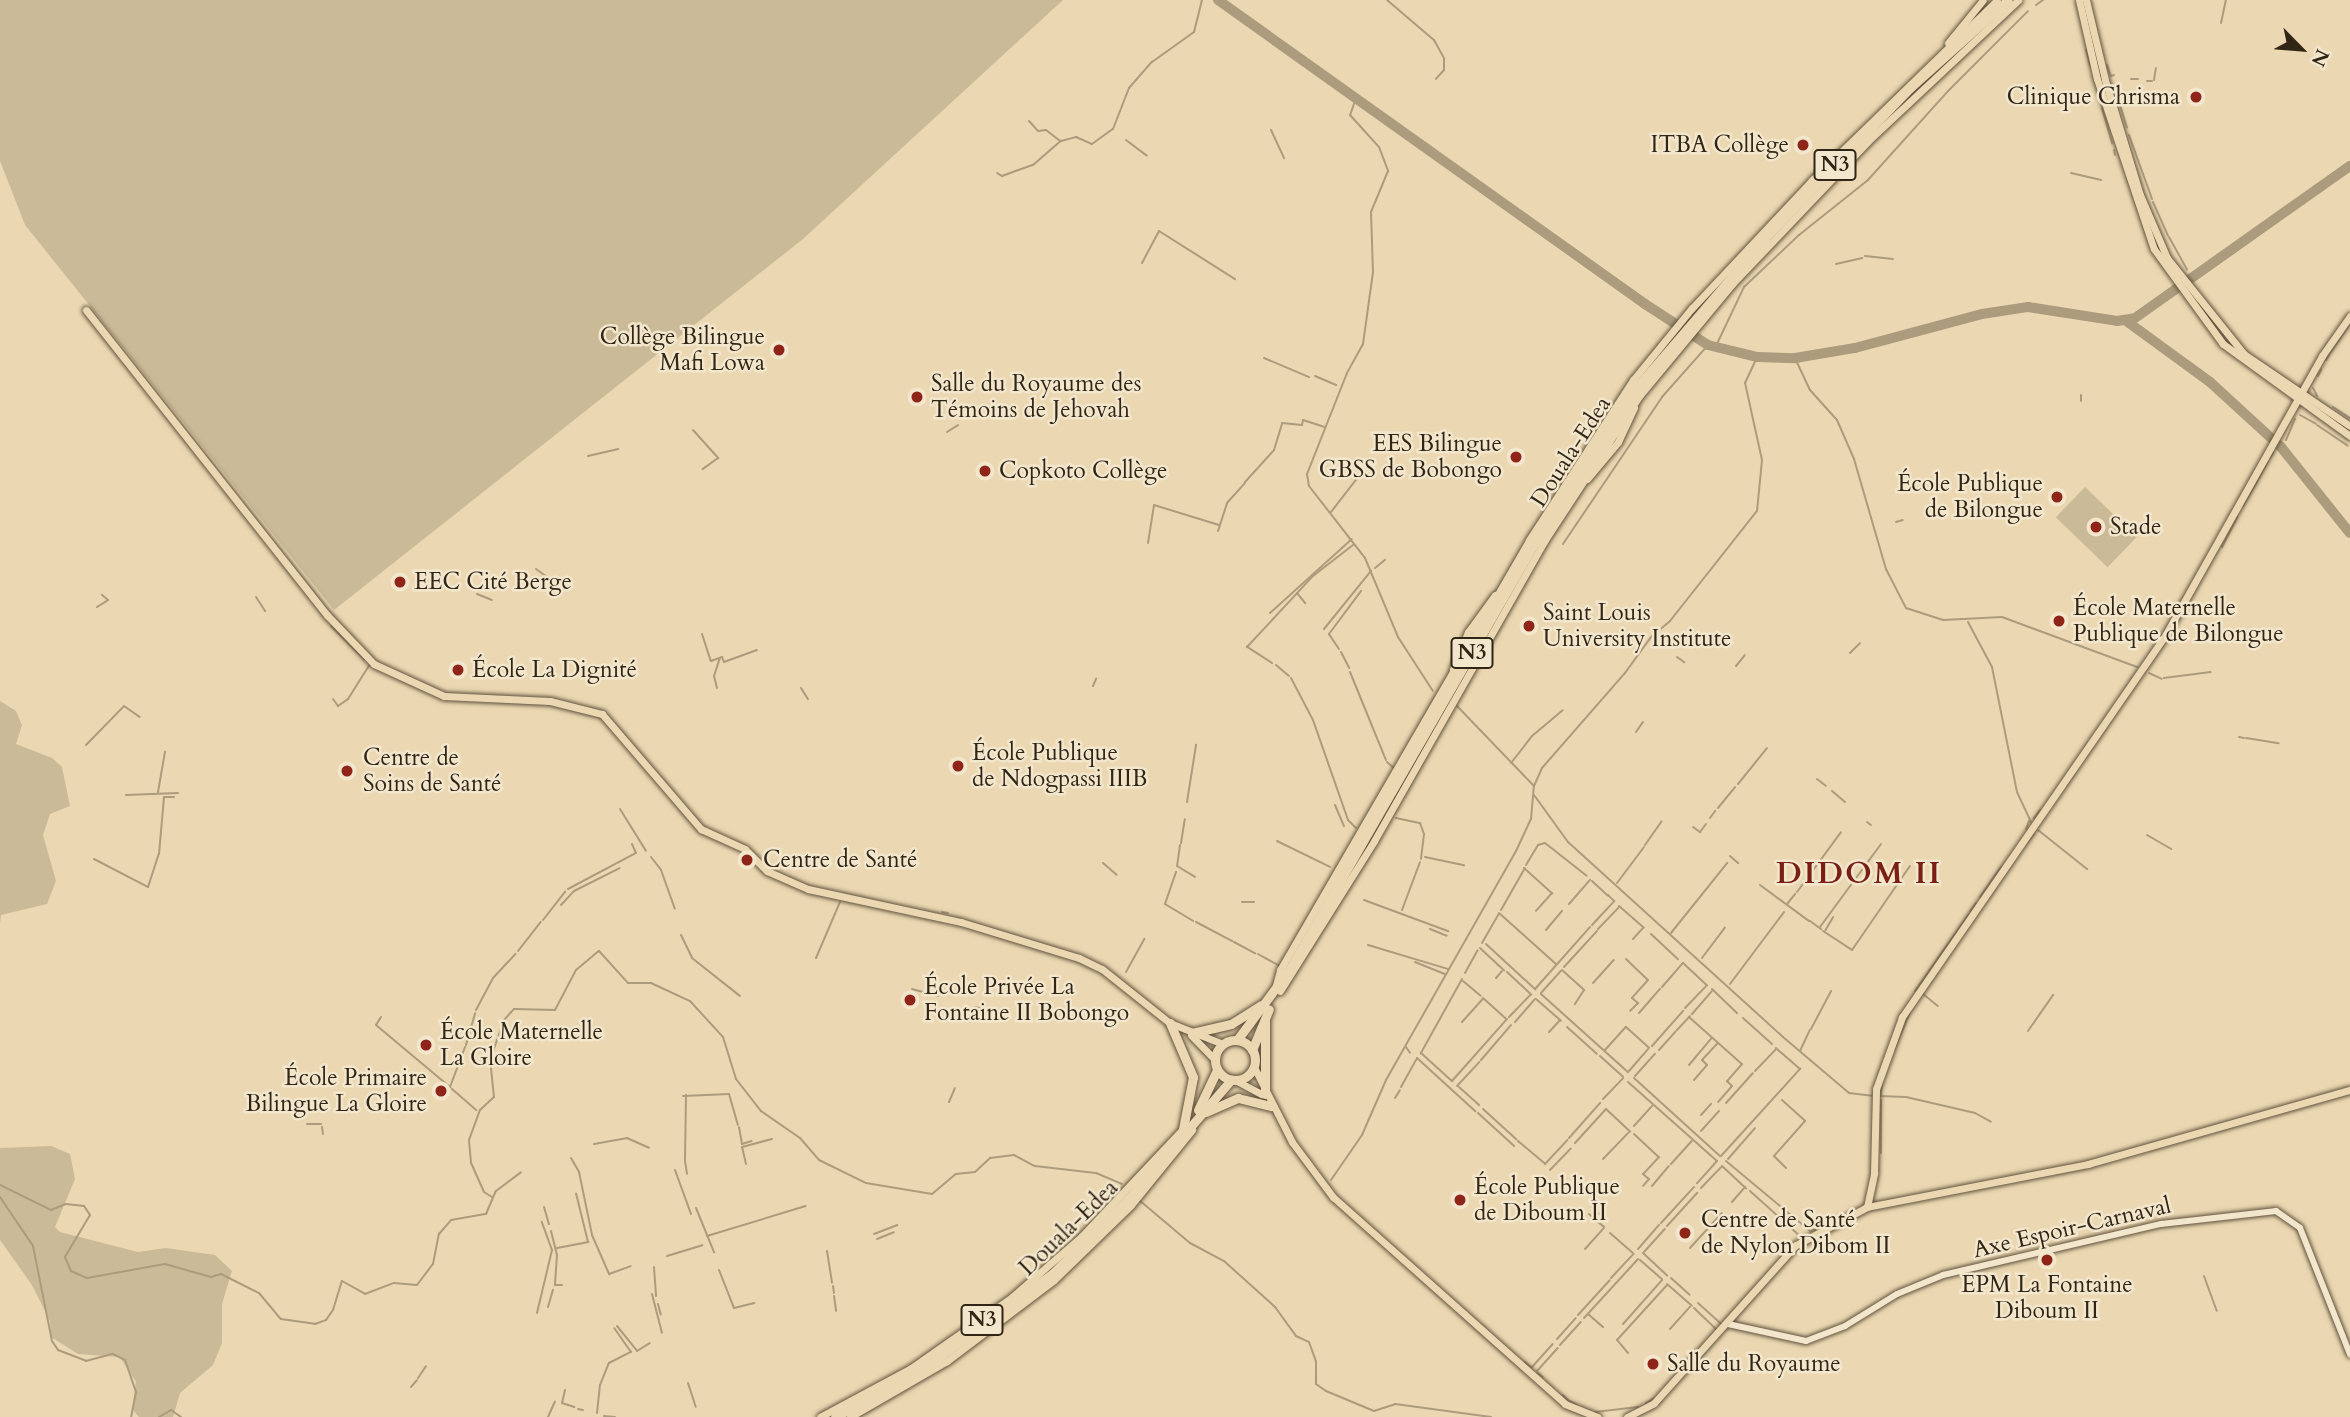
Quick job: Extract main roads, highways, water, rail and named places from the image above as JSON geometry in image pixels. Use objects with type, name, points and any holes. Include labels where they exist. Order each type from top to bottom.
[{"type":"highway","name":"Douala-Edea","points":[[1237,1040],[1289,970],[1535,542],[1615,419],[1698,312],[1876,122],[2008,0]]},
{"type":"highway","name":"Douala-Edea","points":[[1252,1050],[1275,992]]},
{"type":"highway","points":[[1190,1032],[1237,1022],[1275,992]]},
{"type":"highway","points":[[1201,1115],[1238,1098],[1268,1100],[1265,1017]]},
{"type":"highway","points":[[1170,1023],[1193,1077],[1183,1129]]},
{"type":"highway","points":[[1233,1080],[1217,1070],[1214,1060],[1223,1044],[1237,1040],[1252,1050]]},
{"type":"highway","name":"N3","points":[[1233,1080],[1254,1066],[1252,1050]]},
{"type":"highway","name":"Douala-Edea","points":[[1175,1143],[1206,1099],[1217,1070]]},
{"type":"highway","name":"Douala-Edea","points":[[835,1417],[930,1364],[1024,1298],[1111,1217],[1233,1080]]},
{"type":"main road","points":[[1945,49],[1958,26],[1983,0]]},
{"type":"main road","points":[[1698,312],[1819,172],[1997,0]]},
{"type":"main road","points":[[1698,312],[1892,117],[2018,0]]},
{"type":"main road","points":[[2079,0],[2097,79],[2145,229],[2173,273],[2244,354],[2350,436]]},
{"type":"main road","points":[[2089,0],[2090,15],[2147,215],[2173,273]]},
{"type":"main road","points":[[86,310],[327,615],[374,664],[444,696],[550,701],[602,714],[701,829],[745,849],[767,871],[808,889],[961,922],[1079,958],[1102,970],[1170,1023],[1223,1044]]},
{"type":"main road","points":[[1867,1207],[1874,1173],[1876,1093],[1887,1050],[1906,1010],[2166,634],[2277,435],[2350,316]]},
{"type":"main road","points":[[1275,992],[1331,914],[1574,492],[1670,346]]},
{"type":"main road","points":[[1275,992],[1280,970],[1500,590],[1590,443],[1670,346]]},
{"type":"main road","points":[[2299,398],[2350,426]]},
{"type":"main road","points":[[1190,1032],[1214,1060]]},
{"type":"main road","points":[[1254,1066],[1268,1100],[1304,1161],[1334,1197],[1557,1398],[1597,1417]]},
{"type":"main road","points":[[1233,1080],[1252,1086],[1268,1100]]},
{"type":"main road","points":[[1627,1417],[1654,1403],[1728,1324],[1796,1245],[1867,1207],[2088,1164],[2350,1090]]},
{"type":"main road","name":"N3","points":[[850,1417],[975,1342],[1078,1260],[1131,1205],[1201,1115]]},
{"type":"main road","name":"N3","points":[[820,1417],[893,1378],[985,1318],[1082,1236],[1183,1129]]},
{"type":"waterway","points":[[997,173],[1002,176],[1033,165],[1061,141],[1076,137],[1092,144],[1113,129],[1129,88],[1152,62],[1194,32],[1202,0]]},
{"type":"waterway","points":[[1218,0],[1645,304],[1708,345],[1757,357],[1795,358],[1855,348],[1982,314],[2028,307],[2117,321],[2135,318],[2350,166]]},
{"type":"waterway","points":[[1387,0],[1434,40],[1444,58],[1444,70],[1436,79]]},
{"type":"waterway","points":[[2036,5],[2043,0]]},
{"type":"waterway","points":[[2221,23],[2226,0]]},
{"type":"waterway","points":[[1715,348],[1744,287],[1799,235],[1867,181],[1948,91],[2028,11]]},
{"type":"waterway","points":[[2086,50],[2090,65]]},
{"type":"waterway","points":[[2107,65],[2111,76],[2114,75]]},
{"type":"waterway","points":[[2154,80],[2156,68]]},
{"type":"waterway","points":[[2131,79],[2138,79]]},
{"type":"waterway","points":[[2147,81],[2152,81]]},
{"type":"waterway","points":[[2117,95],[2127,127]]},
{"type":"waterway","points":[[1356,98],[1350,115],[1379,147],[1388,171],[1371,212],[1373,272],[1363,344],[1347,373],[1307,474],[1309,486],[1365,558],[1398,637],[1433,691]]},
{"type":"waterway","points":[[2102,108],[2112,144]]},
{"type":"waterway","points":[[1029,121],[1038,131],[1046,130],[1060,141]]},
{"type":"waterway","points":[[1271,130],[1284,158]]},
{"type":"waterway","points":[[2129,135],[2152,199]]},
{"type":"waterway","points":[[1126,140],[1147,156]]},
{"type":"waterway","points":[[2114,150],[2115,155]]},
{"type":"waterway","points":[[2071,173],[2101,180]]},
{"type":"waterway","points":[[2153,202],[2168,236]]},
{"type":"waterway","points":[[1142,263],[1159,231],[1235,279]]},
{"type":"waterway","points":[[2169,237],[2187,269]]},
{"type":"waterway","points":[[1865,256],[1893,259]]},
{"type":"waterway","points":[[1836,264],[1862,258]]},
{"type":"waterway","points":[[2125,320],[2210,382],[2281,447],[2350,533]]},
{"type":"waterway","points":[[2330,353],[2350,323]]},
{"type":"waterway","points":[[1563,544],[1662,397],[1708,345]]},
{"type":"waterway","points":[[2326,360],[2329,355]]},
{"type":"waterway","points":[[1331,1180],[1362,1135],[1386,1080],[1516,851],[1531,819],[1534,786],[1542,768],[1625,673],[1651,637],[1670,621],[1757,511],[1762,460],[1745,383],[1757,357]]},
{"type":"waterway","points":[[1264,358],[1309,377]]},
{"type":"waterway","points":[[1795,358],[1810,390],[1837,420],[1854,459],[1886,569],[1906,608],[1943,620],[2002,617],[2137,667]]},
{"type":"waterway","points":[[2318,376],[2321,370]]},
{"type":"waterway","points":[[1315,376],[1336,385]]},
{"type":"waterway","points":[[2313,388],[2317,396]]},
{"type":"waterway","points":[[2081,395],[2081,401]]},
{"type":"waterway","points":[[2333,407],[2350,418]]},
{"type":"waterway","points":[[2300,415],[2316,424]]},
{"type":"waterway","points":[[2286,440],[2295,419]]},
{"type":"waterway","points":[[1245,482],[1274,450],[1282,423],[1302,425],[1303,420],[1324,427]]},
{"type":"waterway","points":[[1589,430],[1592,423]]},
{"type":"waterway","points":[[947,432],[958,425]]},
{"type":"waterway","points":[[2317,425],[2348,446]]},
{"type":"waterway","points":[[693,430],[718,458],[703,469]]},
{"type":"waterway","points":[[2277,446],[2280,442]]},
{"type":"waterway","points":[[588,456],[618,449]]},
{"type":"waterway","points":[[2270,458],[2273,453]]},
{"type":"waterway","points":[[2259,478],[2268,461]]},
{"type":"waterway","points":[[1331,512],[1362,472]]},
{"type":"waterway","points":[[2243,506],[2258,480]]},
{"type":"waterway","points":[[1218,531],[1227,503],[1245,483]]},
{"type":"waterway","points":[[1148,543],[1154,505],[1219,525]]},
{"type":"waterway","points":[[2222,547],[2237,517]]},
{"type":"waterway","points":[[1896,522],[1903,520]]},
{"type":"waterway","points":[[1270,613],[1352,539]]},
{"type":"waterway","points":[[1272,663],[1247,647],[1313,576],[1353,545]]},
{"type":"waterway","points":[[1375,568],[1385,560]]},
{"type":"waterway","points":[[536,569],[550,579]]},
{"type":"waterway","points":[[1324,629],[1371,571]]},
{"type":"waterway","points":[[1339,649],[1329,634],[1361,591]]},
{"type":"waterway","points":[[1297,593],[1305,603]]},
{"type":"waterway","points":[[477,594],[492,600]]},
{"type":"waterway","points":[[97,607],[108,600],[102,595]]},
{"type":"waterway","points":[[256,597],[265,611]]},
{"type":"waterway","points":[[1968,622],[1992,667],[2017,792],[2031,822]]},
{"type":"waterway","points":[[331,626],[364,659]]},
{"type":"waterway","points":[[702,634],[711,661],[722,657],[724,662],[757,650]]},
{"type":"waterway","points":[[1850,653],[1860,643]]},
{"type":"waterway","points":[[1341,652],[1349,668]]},
{"type":"waterway","points":[[1736,666],[1745,655]]},
{"type":"waterway","points":[[1677,657],[1684,662]]},
{"type":"waterway","points":[[717,688],[714,676],[720,658]]},
{"type":"waterway","points":[[333,699],[338,706],[348,699],[370,664]]},
{"type":"waterway","points":[[1276,665],[1289,676]]},
{"type":"waterway","points":[[1350,672],[1386,760]]},
{"type":"waterway","points":[[2164,678],[2211,672]]},
{"type":"waterway","points":[[2149,673],[2162,679]]},
{"type":"waterway","points":[[1291,678],[1313,720],[1348,820],[1356,828]]},
{"type":"waterway","points":[[1093,686],[1096,679]]},
{"type":"waterway","points":[[801,688],[808,699]]},
{"type":"waterway","points":[[86,745],[124,706],[140,717]]},
{"type":"waterway","points":[[1457,706],[1533,785]]},
{"type":"waterway","points":[[1511,763],[1532,736],[1563,710]]},
{"type":"waterway","points":[[1636,732],[1643,722]]},
{"type":"waterway","points":[[2085,758],[2104,730]]},
{"type":"waterway","points":[[2239,737],[2244,738]]},
{"type":"waterway","points":[[2246,738],[2279,743]]},
{"type":"waterway","points":[[1187,802],[1196,745]]},
{"type":"waterway","points":[[1738,784],[1767,748]]},
{"type":"waterway","points":[[158,792],[165,752]]},
{"type":"waterway","points":[[1387,762],[1394,768]]},
{"type":"waterway","points":[[2066,786],[2081,763]]},
{"type":"waterway","points":[[1817,779],[1826,786]]},
{"type":"waterway","points":[[1718,808],[1735,787]]},
{"type":"waterway","points":[[1832,791],[1845,802]]},
{"type":"waterway","points":[[126,795],[178,793]]},
{"type":"waterway","points":[[1534,795],[1568,842],[1783,1037],[1849,1093],[1872,1096]]},
{"type":"waterway","points":[[94,859],[148,887],[159,854],[164,797],[174,797]]},
{"type":"waterway","points":[[1335,805],[1344,826]]},
{"type":"waterway","points":[[620,809],[646,851]]},
{"type":"waterway","points":[[2034,818],[2040,810]]},
{"type":"waterway","points":[[1710,818],[1715,811]]},
{"type":"waterway","points":[[1396,818],[1420,823],[1424,834],[1421,859]]},
{"type":"waterway","points":[[1181,843],[1185,819]]},
{"type":"waterway","points":[[1645,845],[1662,821]]},
{"type":"waterway","points":[[2026,829],[2029,821]]},
{"type":"waterway","points":[[1867,822],[1871,825]]},
{"type":"waterway","points":[[1693,827],[1700,832],[1706,824]]},
{"type":"waterway","points":[[2038,830],[2087,869]]},
{"type":"waterway","points":[[1797,892],[1841,832]]},
{"type":"waterway","points":[[2025,845],[2034,834]]},
{"type":"waterway","points":[[2147,835],[2171,849]]},
{"type":"waterway","points":[[1277,841],[1330,867]]},
{"type":"waterway","points":[[1526,865],[1538,845],[1545,843],[1587,876]]},
{"type":"waterway","points":[[568,889],[636,853],[632,844]]},
{"type":"waterway","points":[[1820,927],[1881,844]]},
{"type":"waterway","points":[[1180,845],[1177,866],[1195,877]]},
{"type":"waterway","points":[[1617,883],[1644,847]]},
{"type":"waterway","points":[[1730,856],[1738,863]]},
{"type":"waterway","points":[[651,857],[661,870],[675,909]]},
{"type":"waterway","points":[[1425,857],[1464,865]]},
{"type":"waterway","points":[[1402,910],[1420,862]]},
{"type":"waterway","points":[[1103,863],[1117,875]]},
{"type":"waterway","points":[[1671,933],[1727,863]]},
{"type":"waterway","points":[[1823,931],[1852,950],[1910,866]]},
{"type":"waterway","points":[[1980,897],[2001,867]]},
{"type":"waterway","points":[[561,905],[574,891],[620,868]]},
{"type":"waterway","points":[[1524,868],[1552,893],[1536,911]]},
{"type":"waterway","points":[[1501,910],[1525,868]]},
{"type":"waterway","points":[[1176,872],[1165,904],[1193,921]]},
{"type":"waterway","points":[[1569,904],[1590,880]]},
{"type":"waterway","points":[[1592,881],[1607,895]]},
{"type":"waterway","points":[[1760,885],[1809,921]]},
{"type":"waterway","points":[[543,920],[565,892]]},
{"type":"waterway","points":[[1787,904],[1795,894]]},
{"type":"waterway","points":[[1608,895],[1614,901]]},
{"type":"waterway","points":[[1364,900],[1448,931]]},
{"type":"waterway","points":[[1592,925],[1614,901]]},
{"type":"waterway","points":[[816,958],[840,902]]},
{"type":"waterway","points":[[1242,902],[1254,902]]},
{"type":"waterway","points":[[1970,911],[1976,903]]},
{"type":"waterway","points":[[1619,906],[1644,928]]},
{"type":"waterway","points":[[1598,929],[1619,907]]},
{"type":"waterway","points":[[1546,930],[1562,911]]},
{"type":"waterway","points":[[942,912],[948,913]]},
{"type":"waterway","points":[[1730,984],[1784,912]]},
{"type":"waterway","points":[[1499,913],[1556,964]]},
{"type":"waterway","points":[[1482,943],[1499,913]]},
{"type":"waterway","points":[[1915,991],[1969,914]]},
{"type":"waterway","points":[[1825,931],[1833,917]]},
{"type":"waterway","points":[[1810,921],[1821,929]]},
{"type":"waterway","points":[[518,951],[541,922]]},
{"type":"waterway","points":[[1196,922],[1232,941]]},
{"type":"waterway","points":[[1486,944],[1535,989],[1590,927]]},
{"type":"waterway","points":[[1633,939],[1643,928]]},
{"type":"waterway","points":[[1702,958],[1725,928]]},
{"type":"waterway","points":[[1430,929],[1447,936]]},
{"type":"waterway","points":[[1564,967],[1597,931]]},
{"type":"waterway","points":[[1651,934],[1678,959]]},
{"type":"waterway","points":[[681,935],[692,958],[740,996]]},
{"type":"waterway","points":[[1126,972],[1144,939]]},
{"type":"waterway","points":[[1234,942],[1255,953]]},
{"type":"waterway","points":[[1368,945],[1448,969]]},
{"type":"waterway","points":[[1480,948],[1504,970]]},
{"type":"waterway","points":[[1465,973],[1478,950]]},
{"type":"waterway","points":[[492,1197],[484,1192],[471,1163],[469,1140],[480,1110],[494,1097],[490,1060],[504,1020],[514,1009],[555,1010],[576,970],[599,951],[628,983],[651,983],[690,1001],[723,1037],[736,1079],[761,1111],[800,1138],[819,1160],[866,1183],[932,1194],[956,1174],[975,1172],[990,1158],[1014,1155],[1035,1166],[1096,1173],[1122,1184]]},
{"type":"waterway","points":[[476,1010],[493,978],[515,954]]},
{"type":"waterway","points":[[1258,954],[1278,965]]},
{"type":"waterway","points":[[1626,959],[1648,980],[1632,998],[1638,1003],[1630,1011]]},
{"type":"waterway","points":[[1593,983],[1614,960]]},
{"type":"waterway","points":[[1415,962],[1445,974]]},
{"type":"waterway","points":[[1662,987],[1683,963],[1707,985]]},
{"type":"waterway","points":[[1562,970],[1584,990],[1575,1004]]},
{"type":"waterway","points":[[1496,978],[1502,971]]},
{"type":"waterway","points":[[1541,993],[1561,971]]},
{"type":"waterway","points":[[1507,972],[1531,994]]},
{"type":"waterway","points":[[1462,979],[1421,1053],[1452,1081],[1507,1019]]},
{"type":"waterway","points":[[1463,981],[1481,996]]},
{"type":"waterway","points":[[1685,1008],[1706,986]]},
{"type":"waterway","points":[[912,989],[938,996]]},
{"type":"waterway","points":[[1639,1013],[1660,989]]},
{"type":"waterway","points":[[1712,989],[1737,1013]]},
{"type":"waterway","points":[[1692,1014],[1712,991]]},
{"type":"waterway","points":[[1811,1029],[1831,991]]},
{"type":"waterway","points":[[1541,994],[1628,1072]]},
{"type":"waterway","points":[[1923,994],[1938,1006]]},
{"type":"waterway","points":[[1509,1017],[1530,995]]},
{"type":"waterway","points":[[2028,1031],[2053,995]]},
{"type":"waterway","points":[[1483,998],[1506,1019]]},
{"type":"waterway","points":[[1462,1022],[1483,999]]},
{"type":"waterway","points":[[1515,1022],[1535,999]]},
{"type":"waterway","points":[[1536,999],[1561,1021]]},
{"type":"waterway","points":[[975,1007],[997,1012]]},
{"type":"waterway","points":[[1894,1050],[1911,1010]]},
{"type":"waterway","points":[[1652,1046],[1683,1011]]},
{"type":"waterway","points":[[466,1045],[475,1013]]},
{"type":"waterway","points":[[1677,1030],[1690,1016]]},
{"type":"waterway","points":[[381,1017],[376,1025],[450,1087],[465,1047]]},
{"type":"waterway","points":[[1689,1017],[1742,1064],[1727,1081],[1732,1086],[1718,1102]]},
{"type":"waterway","points":[[1743,1018],[1772,1044]]},
{"type":"waterway","points":[[1549,1032],[1560,1020]]},
{"type":"waterway","points":[[1481,1060],[1511,1025]]},
{"type":"waterway","points":[[1567,1027],[1597,1054]]},
{"type":"waterway","points":[[1605,1050],[1626,1027],[1649,1048]]},
{"type":"waterway","points":[[1800,1051],[1810,1030]]},
{"type":"waterway","points":[[1659,1050],[1676,1031]]},
{"type":"waterway","points":[[1689,1065],[1712,1038]]},
{"type":"waterway","points":[[1694,1080],[1707,1065],[1702,1060],[1718,1043]]},
{"type":"waterway","points":[[1406,1047],[1410,1053]]},
{"type":"waterway","points":[[1721,1156],[1800,1069],[1776,1048]]},
{"type":"waterway","points":[[1629,1071],[1648,1049]]},
{"type":"waterway","points":[[1755,1071],[1776,1049]]},
{"type":"waterway","points":[[1635,1076],[1655,1054]]},
{"type":"waterway","points":[[1600,1056],[1623,1077]]},
{"type":"waterway","points":[[1401,1087],[1417,1058],[1475,1111]]},
{"type":"waterway","points":[[1457,1086],[1479,1062]]},
{"type":"waterway","points":[[1726,1103],[1753,1073]]},
{"type":"waterway","points":[[1603,1099],[1623,1078]]},
{"type":"waterway","points":[[1634,1078],[1720,1156]]},
{"type":"waterway","points":[[1628,1082],[1717,1161],[1697,1183]]},
{"type":"waterway","points":[[1881,1094],[1882,1082]]},
{"type":"waterway","points":[[1459,1087],[1479,1105]]},
{"type":"waterway","points":[[949,1102],[955,1088]]},
{"type":"waterway","points":[[452,1089],[476,1110]]},
{"type":"waterway","points":[[1395,1098],[1400,1090]]},
{"type":"waterway","points":[[683,1096],[729,1094],[738,1125]]},
{"type":"waterway","points":[[685,1160],[686,1095]]},
{"type":"waterway","points":[[1878,1096],[1906,1097],[1975,1113],[1991,1122]]},
{"type":"waterway","points":[[1782,1100],[1805,1121],[1774,1156],[1786,1168]]},
{"type":"waterway","points":[[1881,1100],[1881,1153]]},
{"type":"waterway","points":[[1569,1138],[1600,1103]]},
{"type":"waterway","points":[[1701,1115],[1711,1104]]},
{"type":"waterway","points":[[1634,1126],[1652,1106]]},
{"type":"waterway","points":[[1483,1109],[1516,1139]]},
{"type":"waterway","points":[[1575,1143],[1606,1109],[1630,1131]]},
{"type":"waterway","points":[[1701,1131],[1719,1111]]},
{"type":"waterway","points":[[1478,1113],[1514,1146]]},
{"type":"waterway","points":[[307,1124],[321,1124]]},
{"type":"waterway","points":[[322,1127],[323,1134]]},
{"type":"waterway","points":[[739,1127],[742,1144],[752,1141]]},
{"type":"waterway","points":[[1728,1159],[1755,1128]]},
{"type":"waterway","points":[[1603,1159],[1629,1132]]},
{"type":"waterway","points":[[1634,1134],[1659,1157],[1643,1174],[1649,1179],[1643,1186]]},
{"type":"waterway","points":[[594,1144],[627,1138],[649,1148]]},
{"type":"waterway","points":[[746,1164],[742,1147],[772,1139]]},
{"type":"waterway","points":[[1545,1164],[1567,1140]]},
{"type":"waterway","points":[[1518,1141],[1545,1164]]},
{"type":"waterway","points":[[1671,1164],[1692,1141]]},
{"type":"waterway","points":[[1550,1170],[1571,1148]]},
{"type":"waterway","points":[[571,1158],[579,1172],[592,1235],[609,1274],[631,1266]]},
{"type":"waterway","points":[[685,1161],[687,1174]]},
{"type":"waterway","points":[[1726,1161],[1810,1231]]},
{"type":"waterway","points":[[1652,1186],[1669,1166]]},
{"type":"waterway","points":[[1701,1188],[1722,1166],[1746,1188]]},
{"type":"waterway","points":[[675,1170],[691,1214]]},
{"type":"waterway","points":[[0,1185],[51,1210],[66,1204],[84,1206],[90,1215],[65,1257],[71,1271],[87,1278],[165,1264],[211,1277],[221,1274],[259,1293],[281,1319],[315,1324],[326,1320],[333,1310],[342,1281],[365,1294],[394,1283],[417,1285],[433,1264],[439,1234],[451,1220],[486,1214],[496,1191],[521,1172]]},
{"type":"waterway","points":[[1661,1223],[1694,1187]]},
{"type":"waterway","points":[[1732,1202],[1745,1187]]},
{"type":"waterway","points":[[1750,1191],[1801,1237]]},
{"type":"waterway","points":[[557,1248],[588,1242],[576,1193]]},
{"type":"waterway","points":[[1667,1226],[1697,1193]]},
{"type":"waterway","points":[[0,1197],[33,1246],[52,1341],[58,1350],[86,1361],[113,1354],[125,1360],[136,1392],[131,1417]]},
{"type":"waterway","points":[[1139,1200],[1190,1243],[1224,1261],[1275,1307],[1296,1336],[1309,1342],[1316,1361],[1316,1384],[1326,1391],[1374,1411],[1395,1404],[1491,1417]]},
{"type":"waterway","points":[[707,1236],[806,1206]]},
{"type":"waterway","points":[[544,1207],[549,1224]]},
{"type":"waterway","points":[[1592,1207],[1606,1220]]},
{"type":"waterway","points":[[696,1208],[714,1252]]},
{"type":"waterway","points":[[1690,1248],[1722,1213]]},
{"type":"waterway","points":[[1589,1214],[1604,1227]]},
{"type":"waterway","points":[[537,1313],[552,1250],[542,1222]]},
{"type":"waterway","points":[[1811,1231],[1830,1223]]},
{"type":"waterway","points":[[874,1234],[897,1225]]},
{"type":"waterway","points":[[1638,1249],[1659,1225]]},
{"type":"waterway","points":[[1585,1249],[1604,1228]]},
{"type":"waterway","points":[[1644,1252],[1665,1229]]},
{"type":"waterway","points":[[551,1231],[557,1255],[555,1285],[562,1285]]},
{"type":"waterway","points":[[877,1239],[894,1232]]},
{"type":"waterway","points":[[1610,1233],[1633,1253]]},
{"type":"waterway","points":[[667,1256],[702,1245]]},
{"type":"waterway","points":[[827,1251],[832,1283]]},
{"type":"waterway","points":[[1643,1253],[1667,1275]]},
{"type":"waterway","points":[[1611,1278],[1633,1254]]},
{"type":"waterway","points":[[1584,1318],[1638,1259]]},
{"type":"waterway","points":[[1640,1260],[1662,1279]]},
{"type":"waterway","points":[[654,1267],[656,1296]]},
{"type":"waterway","points":[[719,1270],[734,1308],[754,1303]]},
{"type":"waterway","points":[[2204,1276],[2217,1311]]},
{"type":"waterway","points":[[1671,1278],[1690,1295]]},
{"type":"waterway","points":[[1578,1315],[1610,1280]]},
{"type":"waterway","points":[[1623,1324],[1662,1280]]},
{"type":"waterway","points":[[1667,1284],[1692,1306]]},
{"type":"waterway","points":[[1628,1353],[1617,1340],[1667,1285]]},
{"type":"waterway","points":[[833,1286],[834,1293]]},
{"type":"waterway","points":[[548,1307],[553,1290]]},
{"type":"waterway","points":[[652,1294],[662,1333]]},
{"type":"waterway","points":[[834,1296],[836,1311]]},
{"type":"waterway","points":[[1698,1303],[1721,1324]]},
{"type":"waterway","points":[[658,1304],[661,1315]]},
{"type":"waterway","points":[[1670,1329],[1690,1307]]},
{"type":"waterway","points":[[1694,1308],[1716,1329]]},
{"type":"waterway","points":[[1588,1314],[1603,1327]]},
{"type":"waterway","points":[[1557,1339],[1576,1318]]},
{"type":"waterway","points":[[1560,1345],[1581,1322]]},
{"type":"waterway","points":[[617,1326],[637,1351],[650,1343]]},
{"type":"waterway","points":[[597,1413],[600,1385],[609,1363],[631,1352],[614,1328]]},
{"type":"waterway","points":[[1532,1367],[1553,1344]]},
{"type":"waterway","points":[[1537,1371],[1558,1348]]},
{"type":"waterway","points":[[1525,1362],[1531,1367]]},
{"type":"waterway","points":[[418,1378],[426,1366]]},
{"type":"waterway","points":[[1538,1373],[1543,1377]]},
{"type":"waterway","points":[[411,1387],[417,1380]]},
{"type":"waterway","points":[[688,1383],[696,1407]]},
{"type":"waterway","points":[[565,1390],[562,1403],[574,1407]]},
{"type":"waterway","points":[[1563,1395],[1568,1400]]},
{"type":"waterway","points":[[1646,1403],[1654,1398]]},
{"type":"waterway","points":[[548,1417],[555,1401]]},
{"type":"waterway","points":[[1570,1401],[1577,1405]]},
{"type":"waterway","points":[[1595,1412],[1638,1407]]},
{"type":"waterway","points":[[578,1409],[583,1410]]},
{"type":"waterway","points":[[159,1417],[171,1410],[181,1417]]},
{"type":"waterway","points":[[604,1416],[615,1417]]},
{"type":"place","name":"Clinique Chrisma","points":[[2196,97]]},
{"type":"place","name":"ITBA Collège","points":[[1803,145]]},
{"type":"place","name":"Collège Bilingue Mafi Lowa","points":[[779,350]]},
{"type":"place","name":"Salle du Royaume des Témoins de Jehovah","points":[[917,397]]},
{"type":"place","name":"EES Bilingue GBSS de Bobongo","points":[[1516,457]]},
{"type":"place","name":"Copkoto Collège","points":[[985,471]]},
{"type":"place","name":"École Publique de Bilongue","points":[[2057,497]]},
{"type":"place","name":"Stade","points":[[2096,527]]},
{"type":"place","name":"EEC Cité Berge","points":[[400,582]]},
{"type":"place","name":"École Maternelle Publique de Bilongue","points":[[2059,621]]},
{"type":"place","name":"Saint Louis University Institute","points":[[1529,626]]},
{"type":"place","name":"École La Dignité","points":[[458,670]]},
{"type":"place","name":"École Publique de Ndogpassi IIIB","points":[[958,766]]},
{"type":"place","name":"Centre de Soins de Santé","points":[[347,771]]},
{"type":"place","name":"Centre de Santé","points":[[747,860]]},
{"type":"place","name":"École Privée La Fontaine II Bobongo","points":[[910,1000]]},
{"type":"place","name":"École Maternelle La Gloire","points":[[426,1045]]},
{"type":"place","name":"École Primaire Bilingue La Gloire","points":[[441,1091]]},
{"type":"place","name":"École Publique de Diboum II","points":[[1460,1200]]},
{"type":"place","name":"Centre de Santé de Nylon Dibom II","points":[[1685,1233]]},
{"type":"place","name":"EPM La Fontaine Diboum II","points":[[2047,1260]]},
{"type":"place","name":"Salle du Royaume","points":[[1653,1364]]},
{"type":"district","name":"DIDOM II","points":[[1859,874]]}]
